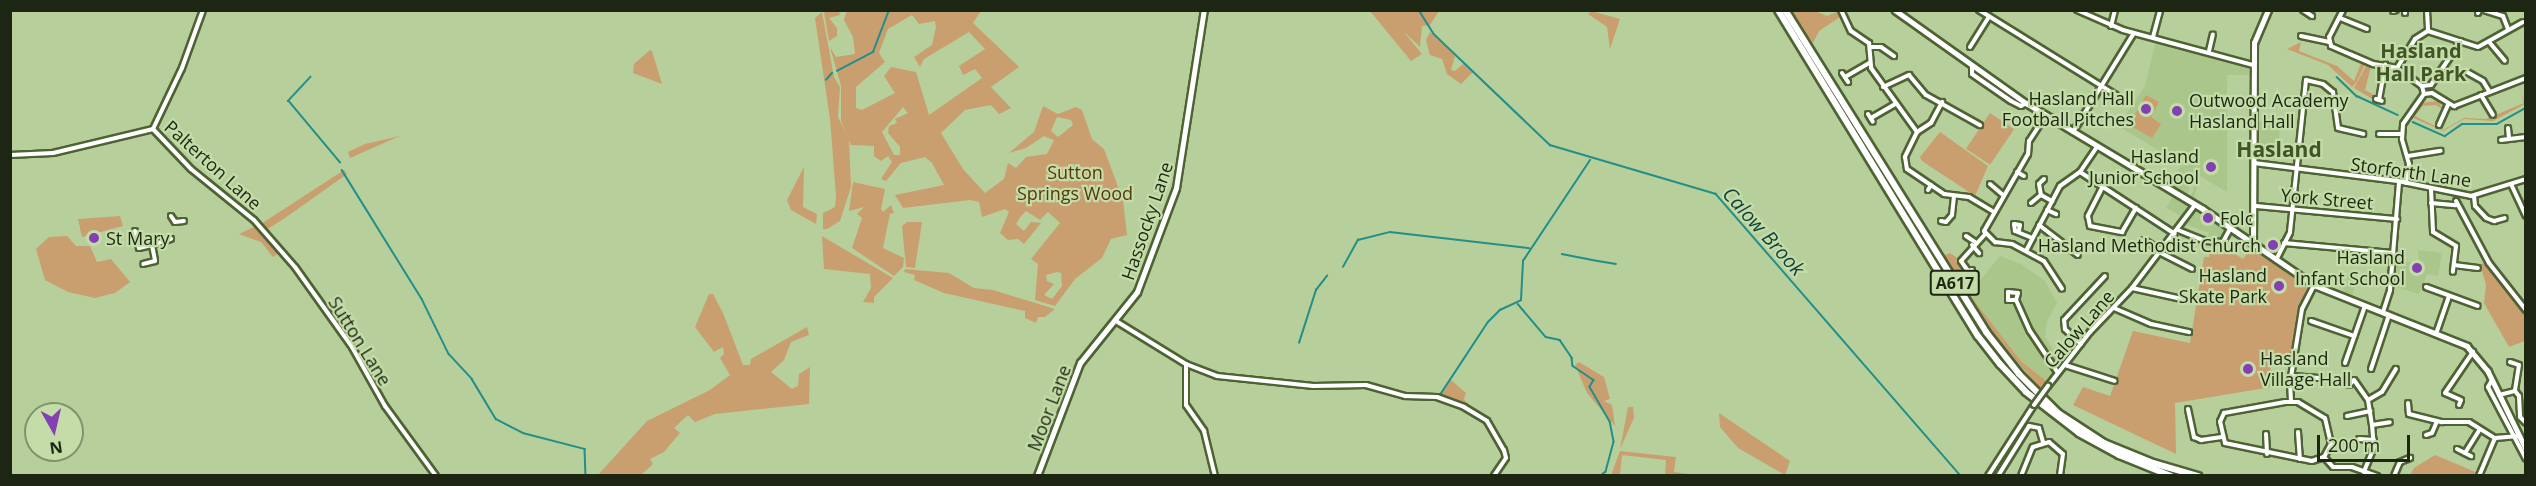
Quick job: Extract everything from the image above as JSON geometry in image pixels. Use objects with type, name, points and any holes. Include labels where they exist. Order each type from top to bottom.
[{"type":"highway","name":"A617","points":[[1778,10],[1978,336],[2000,364],[2026,392],[2079,433],[2119,455],[2171,476]]},
{"type":"highway","name":"A617","points":[[1785,10],[1986,332],[2019,374],[2058,413],[2104,442],[2153,463],[2198,476]]},
{"type":"main road","name":"Hassocky Lane","points":[[1088,351],[1115,322],[1137,292],[1176,188],[1204,10]]},
{"type":"main road","points":[[1895,10],[2026,103],[2195,205],[2314,285],[2365,306],[2437,331],[2474,351],[2492,380],[2517,437],[2526,449]]},
{"type":"main road","points":[[2253,244],[2256,206],[2253,64],[2255,38],[2266,11]]},
{"type":"main road","name":"Moor Lane","points":[[1037,476],[1088,351]]},
{"type":"street","points":[[153,129],[182,68],[203,10]]},
{"type":"street","points":[[1841,10],[1847,26],[1871,47],[1881,47],[1894,56]]},
{"type":"street","points":[[1979,10],[2116,95]]},
{"type":"street","points":[[2077,10],[2111,26],[2253,64]]},
{"type":"street","points":[[2111,26],[2115,10]]},
{"type":"street","points":[[2152,38],[2160,10]]},
{"type":"street","points":[[2303,10],[2312,16]]},
{"type":"street","points":[[2329,42],[2343,10]]},
{"type":"street","points":[[2484,10],[2502,16],[2508,29]]},
{"type":"street","points":[[2426,11],[2428,31]]},
{"type":"street","points":[[1970,47],[1989,17]]},
{"type":"street","points":[[2340,18],[2359,28],[2367,29]]},
{"type":"street","points":[[2397,68],[2415,39],[2428,31],[2474,46],[2490,43],[2508,29],[2523,22]]},
{"type":"street","points":[[2073,132],[2134,33]]},
{"type":"street","points":[[2208,51],[2213,34]]},
{"type":"street","points":[[2301,36],[2329,42],[2334,48],[2397,68],[2422,86],[2424,94]]},
{"type":"street","points":[[2432,93],[2431,85],[2461,41]]},
{"type":"street","points":[[2490,43],[2502,60]]},
{"type":"street","points":[[1871,47],[1869,63],[1883,87],[1917,132]]},
{"type":"street","points":[[1845,77],[1869,63]]},
{"type":"street","points":[[2379,100],[2385,65]]},
{"type":"street","points":[[2467,72],[2476,73],[2489,91]]},
{"type":"street","points":[[1883,87],[1907,75],[1922,92],[1980,125]]},
{"type":"street","points":[[2448,105],[2526,78]]},
{"type":"street","points":[[2276,260],[2290,232],[2306,81],[2323,84],[2332,92],[2338,128],[2363,134]]},
{"type":"street","points":[[2422,86],[2431,85]]},
{"type":"street","points":[[2406,183],[2408,156],[2402,134],[2407,115],[2424,94],[2432,93],[2448,105]]},
{"type":"street","points":[[2481,95],[2488,111],[2493,115]]},
{"type":"street","points":[[1942,102],[1931,123],[1917,132],[1904,164],[1931,185],[1954,196],[1969,197],[1992,211]]},
{"type":"street","points":[[1871,118],[1895,104]]},
{"type":"street","points":[[2441,124],[2448,105]]},
{"type":"street","points":[[1969,271],[1961,261],[1973,243],[1985,234],[1992,211],[2017,172],[2046,115]]},
{"type":"street","points":[[2384,128],[2382,134],[2402,134]]},
{"type":"street","points":[[2508,128],[2509,138]]},
{"type":"street","name":"Palterton Lane","points":[[10,155],[52,153],[153,129],[191,169],[257,223]]},
{"type":"street","points":[[2501,140],[2526,137]]},
{"type":"street","points":[[2026,251],[2060,186],[2080,172],[2097,147]]},
{"type":"street","points":[[2408,156],[2434,149],[2440,151]]},
{"type":"street","name":"Storforth Lane","points":[[2254,163],[2406,183],[2474,196],[2526,179]]},
{"type":"street","points":[[2017,172],[2024,176]]},
{"type":"street","points":[[2080,172],[2177,232],[2205,242],[2223,242],[2230,229]]},
{"type":"street","points":[[2041,195],[2039,184],[2044,179]]},
{"type":"street","points":[[2383,312],[2393,254],[2399,182]]},
{"type":"street","points":[[1990,184],[2003,195]]},
{"type":"street","points":[[2511,184],[2526,216]]},
{"type":"street","points":[[1928,190],[1931,185]]},
{"type":"street","points":[[2103,186],[2088,216],[2090,226],[2122,232],[2136,208]]},
{"type":"street","points":[[2431,189],[2433,232],[2456,246],[2453,272]]},
{"type":"street","points":[[2041,195],[2052,201]]},
{"type":"street","points":[[2031,203],[2041,195]]},
{"type":"street","points":[[1945,223],[1954,211],[1954,196]]},
{"type":"street","points":[[2474,196],[2475,206],[2486,218],[2502,220]]},
{"type":"street","points":[[2431,203],[2456,203],[2489,263],[2526,310]]},
{"type":"street","name":"Calow Lane","points":[[1988,476],[2048,386],[2081,344],[2132,288],[2159,251],[2177,232],[2195,205]]},
{"type":"street","name":"York Street","points":[[2256,206],[2397,219]]},
{"type":"street","points":[[2047,210],[2056,214]]},
{"type":"street","points":[[171,216],[176,223],[184,220]]},
{"type":"street","name":"Sutton Lane","points":[[257,223],[304,278],[352,347],[385,406],[436,476]]},
{"type":"street","points":[[2039,225],[2052,231],[2074,254]]},
{"type":"street","points":[[2019,230],[2032,238]]},
{"type":"street","points":[[135,231],[139,248],[171,239]]},
{"type":"street","points":[[1985,234],[1995,242],[2026,251],[2047,264],[2062,285]]},
{"type":"street","points":[[1966,236],[1980,254]]},
{"type":"street","points":[[2144,240],[2176,265],[2192,269]]},
{"type":"street","points":[[2284,243],[2393,254]]},
{"type":"street","points":[[143,264],[154,261],[152,245]]},
{"type":"street","points":[[2454,266],[2478,268]]},
{"type":"street","points":[[2081,344],[2065,329],[2064,320],[2103,277]]},
{"type":"street","points":[[2291,401],[2292,376],[2302,309],[2314,285]]},
{"type":"street","points":[[2426,287],[2478,306]]},
{"type":"street","points":[[2132,288],[2182,298]]},
{"type":"street","points":[[2437,331],[2449,296]]},
{"type":"street","points":[[2016,300],[2041,352],[2058,373]]},
{"type":"street","points":[[2345,363],[2365,306]]},
{"type":"street","points":[[2114,308],[2151,324],[2189,332]]},
{"type":"street","points":[[2371,369],[2390,314]]},
{"type":"street","points":[[2311,321],[2354,336]]},
{"type":"street","points":[[1115,322],[1186,364],[1209,373],[1243,380],[1313,386],[1365,385],[1405,396],[1437,397],[1487,421],[1506,458],[1494,476]]},
{"type":"street","points":[[2459,405],[2461,400],[2444,395],[2462,363],[2474,351]]},
{"type":"street","points":[[2510,362],[2519,365],[2515,391],[2519,396],[2520,417],[2526,423]]},
{"type":"street","points":[[1186,364],[1186,405],[1204,431],[1215,476]]},
{"type":"street","points":[[2065,365],[2115,381]]},
{"type":"street","points":[[2368,400],[2382,392],[2395,372]]},
{"type":"street","points":[[2292,376],[2319,381]]},
{"type":"street","points":[[2349,385],[2354,378],[2368,400],[2370,411],[2374,440],[2364,472]]},
{"type":"street","points":[[2492,380],[2488,387],[2517,437],[2526,459]]},
{"type":"street","points":[[2499,394],[2515,391]]},
{"type":"street","points":[[2291,401],[2325,418],[2331,444],[2324,457],[2300,459],[2227,445],[2222,437],[2220,419],[2224,413],[2291,401]]},
{"type":"street","points":[[2408,403],[2406,414],[2437,421],[2469,422],[2495,438],[2517,437]]},
{"type":"street","points":[[2347,416],[2370,411]]},
{"type":"street","points":[[2190,412],[2196,439],[2222,437]]},
{"type":"street","points":[[2426,435],[2432,433],[2437,421]]},
{"type":"street","points":[[2372,425],[2390,423]]},
{"type":"street","points":[[1998,476],[2029,426],[2038,428],[2043,442]]},
{"type":"street","points":[[2465,453],[2480,429]]},
{"type":"street","points":[[2297,434],[2300,459]]},
{"type":"street","points":[[2265,437],[2267,454]]},
{"type":"street","points":[[2479,476],[2495,438]]},
{"type":"street","points":[[2360,439],[2374,440]]},
{"type":"street","points":[[2021,476],[2033,447],[2043,442],[2056,444],[2063,454],[2060,476]]},
{"type":"street","points":[[2457,449],[2471,456]]},
{"type":"street","points":[[2401,454],[2404,459]]},
{"type":"street","points":[[2324,457],[2333,467],[2377,476]]},
{"type":"street","points":[[2404,459],[2410,458]]},
{"type":"street","points":[[2394,476],[2404,459]]},
{"type":"shaded area","name":"Outwood Academy Hasland Hall","points":[[2156,40],[2247,65],[2252,70],[2252,75],[2227,75],[2227,192],[2200,176],[2194,198],[2191,197],[2197,173],[2193,170],[2187,198],[2183,196],[2183,202],[2189,208],[2184,218],[2166,208],[2176,191],[2172,188],[2181,164],[2118,126],[2145,86]]},
{"type":"shaded area","points":[[2259,121],[2280,122],[2278,150],[2260,150]]},
{"type":"shaded area","points":[[2194,211],[2227,231],[2223,241],[2207,240],[2209,233],[2186,224]]},
{"type":"shaded area","name":"Hasland Infant School","points":[[2418,250],[2442,253],[2438,276],[2427,274],[2419,294],[2393,286],[2395,260],[2419,263]]},
{"type":"shaded area","points":[[2000,256],[2021,264],[2045,281],[2057,303],[2047,321],[2045,337],[2062,363],[2049,383],[2021,361],[1969,294]]},
{"type":"shaded area","points":[[2349,271],[2359,274],[2352,297],[2342,294]]},
{"type":"green space","name":"Sutton Springs Wood","points":[[847,10],[981,11],[973,23],[1019,67],[991,87],[1011,108],[999,114],[991,105],[965,110],[941,133],[963,169],[985,193],[1004,179],[1008,163],[1016,168],[1026,157],[1047,154],[1054,140],[1044,136],[1026,148],[1009,153],[1034,132],[1043,106],[1058,114],[1076,107],[1082,110],[1092,139],[1104,149],[1123,200],[1127,235],[1111,239],[1102,258],[1075,279],[1055,306],[1035,300],[1038,264],[1031,259],[1060,223],[1048,212],[1040,220],[1026,211],[1021,216],[1016,224],[1024,231],[1031,222],[1041,223],[1024,244],[1018,239],[1008,240],[1000,233],[1009,212],[1005,209],[982,217],[979,202],[970,200],[903,208],[895,195],[944,185],[932,163],[925,157],[901,163],[886,181],[881,179],[892,162],[888,156],[881,161],[874,156],[874,146],[851,145],[841,121],[841,86],[830,47],[836,57],[855,54],[853,37],[844,20]],"holes":[[[912,15],[919,24],[935,21],[932,45],[914,57],[920,67],[924,59],[969,32],[985,49],[959,66],[963,75],[975,69],[982,78],[929,115],[916,72],[891,67],[884,76],[895,93],[862,110],[856,108],[856,87],[885,62],[879,53],[888,29]],[[903,107],[908,113],[895,119],[897,123],[889,126],[888,133],[900,147],[900,155],[894,155],[882,132]],[[1057,117],[1071,120],[1073,125],[1058,137],[1051,131]],[[1061,273],[1062,286],[1052,299],[1044,295],[1054,284],[1047,281],[1046,275]]]},
{"type":"green space","points":[[839,11],[840,15],[829,18],[837,28],[837,36],[829,41],[824,12]]},
{"type":"green space","points":[[1370,11],[1439,11],[1430,25],[1422,26],[1420,47],[1403,31],[1422,54],[1411,61]]},
{"type":"green space","points":[[1591,11],[1620,19],[1610,49],[1607,27],[1588,14]]},
{"type":"green space","points":[[1789,11],[1815,11],[1827,16],[1837,12],[1840,17],[1819,31],[1813,43]]},
{"type":"green space","points":[[822,12],[834,77],[840,87],[838,117],[849,139],[851,187],[840,221],[827,229],[823,229],[823,213],[835,207],[836,196],[830,119],[815,18]]},
{"type":"green space","points":[[1430,32],[1455,56],[1451,70],[1455,71],[1463,64],[1473,72],[1461,84],[1447,74],[1442,59],[1430,55],[1426,40]]},
{"type":"green space","points":[[2301,42],[2299,51],[2337,66],[2354,81],[2362,61],[2366,63],[2356,83],[2352,87],[2328,65],[2287,49]]},
{"type":"green space","points":[[650,50],[662,84],[633,73],[634,64]]},
{"type":"green space","points":[[2367,64],[2371,66],[2365,90],[2376,96],[2374,100],[2354,88]]},
{"type":"green space","points":[[2519,86],[2525,104],[2493,121],[2464,119],[2443,131],[2411,117],[2421,103],[2438,101],[2444,110],[2436,105],[2423,106],[2415,116],[2443,130],[2464,118],[2486,119],[2524,103]]},
{"type":"green space","name":"Hasland Hall Football Pitches","points":[[2146,95],[2159,102],[2151,117],[2161,124],[2152,138],[2129,125]]},
{"type":"green space","points":[[1990,113],[2014,129],[1990,165],[1966,149]]},
{"type":"green space","points":[[1940,132],[1988,166],[1975,196],[1922,161],[1920,157]]},
{"type":"green space","points":[[400,136],[350,158],[348,152],[365,144]]},
{"type":"green space","points":[[804,167],[803,207],[817,214],[816,224],[791,210],[787,200]]},
{"type":"green space","points":[[344,170],[347,174],[285,218],[266,230],[261,224]]},
{"type":"green space","points":[[853,182],[885,189],[881,209],[883,212],[891,205],[894,213],[890,214],[883,248],[904,258],[903,267],[894,276],[852,248],[862,218],[857,214],[864,207],[849,211]]},
{"type":"green space","points":[[120,216],[123,226],[82,237],[78,219]]},
{"type":"green space","points":[[907,222],[922,222],[915,268],[906,267],[902,226]]},
{"type":"green space","points":[[256,226],[279,253],[273,257],[261,242],[239,234]]},
{"type":"green space","points":[[67,236],[76,246],[90,246],[97,262],[111,259],[130,282],[115,293],[95,298],[68,292],[45,280],[36,249],[49,237]]},
{"type":"green space","points":[[822,236],[893,278],[874,297],[874,303],[863,302],[871,288],[870,274],[824,269]]},
{"type":"green space","points":[[2250,249],[2308,284],[2299,312],[2292,365],[2270,364],[2272,387],[2175,403],[2176,454],[2073,405],[2083,387],[2110,396],[2133,331],[2190,343],[2204,257],[2209,257],[2210,252],[2232,252],[2243,259]]},
{"type":"green space","points":[[1950,253],[1960,260],[1965,270],[1963,275],[1977,284],[1969,294],[2021,361],[2049,383],[2042,389],[2001,345],[1967,298],[1942,256]]},
{"type":"green space","points":[[2487,263],[2525,313],[2525,341],[2509,347],[2484,303],[2486,285],[2480,264]]},
{"type":"green space","points":[[905,269],[949,273],[974,288],[993,290],[1055,309],[1045,317],[1038,317],[1036,323],[1025,318],[1025,311],[944,293],[914,280],[915,275],[904,272]]},
{"type":"green space","points":[[709,294],[713,294],[723,313],[743,365],[750,365],[751,359],[807,327],[809,335],[791,342],[784,360],[771,372],[792,389],[798,386],[799,374],[810,367],[809,404],[715,414],[695,422],[688,415],[674,428],[680,433],[664,452],[650,459],[653,464],[641,475],[598,475],[647,421],[710,390],[730,375],[720,358],[724,354],[723,347],[714,352],[695,327]]},
{"type":"green space","points":[[1579,362],[1604,377],[1610,399],[1604,401],[1612,405],[1615,426],[1587,393],[1575,365]]},
{"type":"green space","points":[[1451,380],[1466,393],[1464,399],[1470,408],[1441,395]]},
{"type":"green space","points":[[1628,407],[1633,407],[1634,418],[1620,449]]},
{"type":"green space","points":[[1719,413],[1790,461],[1785,475],[1738,448],[1720,427]]},
{"type":"green space","points":[[1620,451],[1676,457],[1674,472],[1697,475],[1665,475],[1666,460],[1622,455],[1620,475],[1611,475]]},
{"type":"green space","points":[[2435,455],[2478,473],[2477,475],[2410,475],[2414,468]]},
{"type":"waterway","points":[[837,71],[873,52],[889,10]]},
{"type":"waterway","name":"Calow Brook","points":[[1419,10],[1434,34],[1550,145],[1716,194],[1961,476]]},
{"type":"waterway","points":[[826,80],[832,73]]},
{"type":"waterway","points":[[311,77],[289,101],[340,162]]},
{"type":"waterway","points":[[2337,77],[2357,96],[2398,115]]},
{"type":"waterway","points":[[2413,122],[2445,136],[2462,124],[2497,124],[2526,108]]},
{"type":"waterway","points":[[1440,395],[1488,322],[1500,310],[1521,300],[1523,261],[1590,160]]},
{"type":"waterway","points":[[342,170],[422,299],[449,354],[472,379],[496,419],[523,433],[585,449],[586,476]]},
{"type":"waterway","points":[[1343,267],[1358,240],[1390,232],[1529,248]]},
{"type":"waterway","points":[[1562,254],[1597,261]]},
{"type":"waterway","points":[[1598,261],[1616,264]]},
{"type":"waterway","points":[[1299,343],[1316,290],[1327,276]]},
{"type":"waterway","points":[[1518,304],[1546,337],[1560,340],[1572,358],[1573,366],[1594,380],[1590,387],[1610,421],[1614,442],[1606,472],[1601,476]]},
{"type":"place","name":"Hasland Hall Football Pitches","points":[[2146,109]]},
{"type":"place","name":"Outwood Academy Hasland Hall","points":[[2177,111]]},
{"type":"place","name":"Hasland Junior School","points":[[2211,167]]},
{"type":"place","name":"Folc","points":[[2208,218]]},
{"type":"place","name":"St Mary","points":[[94,238]]},
{"type":"place","name":"Hasland Methodist Church","points":[[2273,245]]},
{"type":"place","name":"Hasland Infant School","points":[[2417,268]]},
{"type":"place","name":"Hasland Skate Park","points":[[2279,286]]},
{"type":"place","name":"Hasland Village Hall","points":[[2248,369]]},
{"type":"district","name":"Hasland Hall Park","points":[[2421,62]]},
{"type":"district","name":"Hasland","points":[[2279,149]]}]
